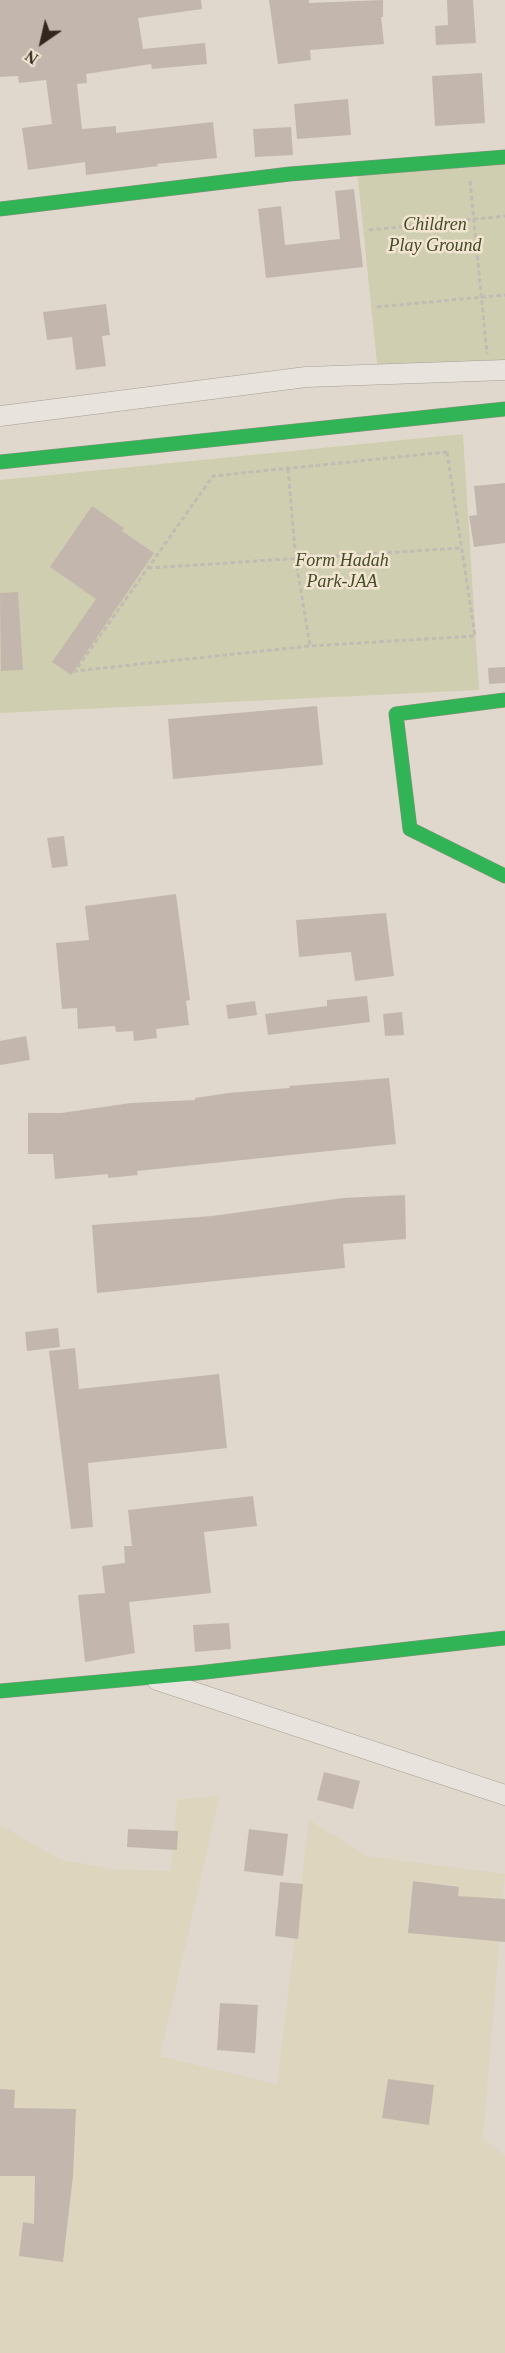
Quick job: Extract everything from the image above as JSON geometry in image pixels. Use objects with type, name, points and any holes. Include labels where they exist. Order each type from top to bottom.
[{"type":"street","points":[[0,209],[290,174],[505,157]]},
{"type":"street","points":[[0,416],[306,377],[497,370]]},
{"type":"street","points":[[0,462],[505,409]]},
{"type":"street","points":[[505,700],[396,714],[410,829],[505,876]]},
{"type":"street","points":[[0,1691],[505,1638]]},
{"type":"street","points":[[147,1677],[505,1795]]},
{"type":"path","points":[[468,160],[482,297],[497,370]]},
{"type":"path","points":[[369,230],[505,216]]},
{"type":"path","points":[[376,307],[505,295]]},
{"type":"path","points":[[447,453],[475,636],[310,646],[75,671],[213,476],[288,468],[447,453]]},
{"type":"path","points":[[288,468],[296,561],[310,646]]},
{"type":"path","points":[[148,568],[296,561],[461,548]]},
{"type":"shaded area","points":[[220,1795],[160,2056],[277,2084],[309,1820],[367,1856],[505,1874],[483,2138],[505,2156],[505,2353],[0,2353],[0,1825],[59,1859],[112,1869],[171,1871],[177,1800]]},
{"type":"green space","name":"Children Play Ground","points":[[505,157],[505,365],[378,373],[357,169]]},
{"type":"green space","name":"Form Hadah Park-JAA","points":[[463,434],[479,690],[0,713],[0,480]]},
{"type":"building","points":[[0,0],[201,0],[202,9],[138,18],[143,49],[205,43],[207,64],[152,69],[151,64],[86,74],[87,83],[77,84],[82,129],[116,126],[116,133],[213,122],[217,158],[86,175],[85,162],[28,170],[22,128],[52,124],[46,80],[19,83],[18,76],[0,77]]},
{"type":"building","points":[[269,0],[309,0],[309,3],[383,0],[383,17],[381,17],[384,44],[310,50],[311,60],[278,64]]},
{"type":"building","points":[[447,0],[473,0],[476,43],[436,45],[435,26],[448,25]]},
{"type":"building","points":[[482,73],[485,123],[435,126],[432,76]]},
{"type":"building","points":[[348,99],[351,135],[297,139],[294,104]]},
{"type":"building","points":[[291,127],[293,155],[255,157],[253,129]]},
{"type":"building","points":[[354,189],[363,267],[266,278],[258,209],[281,206],[285,245],[340,239],[335,191]]},
{"type":"building","points":[[106,304],[110,335],[102,336],[106,366],[76,370],[72,337],[47,340],[43,312]]},
{"type":"building","points":[[505,483],[505,543],[474,547],[469,516],[477,515],[474,486]]},
{"type":"building","points":[[92,506],[154,553],[71,675],[52,662],[96,599],[50,567]]},
{"type":"building","points":[[18,592],[23,670],[1,671],[0,593]]},
{"type":"building","points":[[505,667],[505,683],[489,684],[488,668]]},
{"type":"building","points":[[317,706],[323,765],[173,779],[168,719]]},
{"type":"building","points":[[64,836],[68,866],[52,868],[47,838]]},
{"type":"building","points":[[176,894],[190,1000],[186,1001],[189,1025],[156,1029],[157,1038],[134,1041],[133,1031],[116,1032],[115,1026],[78,1029],[77,1008],[62,1009],[56,943],[89,940],[85,906]]},
{"type":"building","points":[[386,913],[394,976],[355,981],[351,952],[299,957],[296,920]]},
{"type":"building","points":[[367,996],[370,1022],[268,1035],[265,1014],[327,1006],[327,1000]]},
{"type":"building","points":[[255,1001],[257,1015],[228,1019],[226,1005]]},
{"type":"building","points":[[402,1012],[404,1035],[385,1036],[383,1014]]},
{"type":"building","points":[[26,1036],[30,1060],[0,1065],[0,1041]]},
{"type":"building","points":[[389,1078],[396,1144],[137,1171],[138,1175],[108,1178],[108,1174],[55,1179],[53,1154],[28,1154],[28,1113],[61,1113],[131,1103],[195,1100],[195,1098],[228,1093],[290,1088],[289,1086]]},
{"type":"building","points":[[405,1195],[406,1239],[343,1244],[345,1268],[97,1293],[92,1225],[212,1216],[343,1198]]},
{"type":"building","points":[[58,1328],[60,1347],[27,1351],[25,1332]]},
{"type":"building","points":[[75,1348],[79,1389],[219,1374],[227,1448],[88,1463],[93,1527],[71,1529],[49,1351]]},
{"type":"building","points":[[253,1496],[257,1526],[204,1532],[211,1593],[129,1602],[135,1653],[85,1662],[78,1595],[105,1593],[102,1566],[125,1563],[124,1546],[132,1546],[128,1510]]},
{"type":"building","points":[[229,1623],[231,1649],[195,1652],[193,1625]]},
{"type":"building","points":[[324,1772],[360,1781],[353,1809],[317,1800]]},
{"type":"building","points":[[128,1829],[178,1831],[177,1850],[127,1847]]},
{"type":"building","points":[[249,1829],[288,1834],[283,1876],[244,1871]]},
{"type":"building","points":[[413,1881],[459,1887],[458,1896],[505,1899],[505,1942],[408,1933]]},
{"type":"building","points":[[280,1882],[303,1884],[298,1939],[275,1936]]},
{"type":"building","points":[[220,2003],[258,2005],[255,2053],[217,2050]]},
{"type":"building","points":[[388,2079],[434,2085],[429,2125],[382,2118]]},
{"type":"building","points":[[0,2089],[15,2090],[14,2108],[76,2109],[73,2176],[63,2262],[19,2256],[23,2222],[34,2224],[35,2176],[0,2176]]},
{"type":"traffic: fast","points":[[0,209],[290,174],[505,157]]},
{"type":"traffic: fast","points":[[0,462],[505,409]]},
{"type":"traffic: fast","points":[[505,700],[396,714],[410,829],[505,876]]},
{"type":"traffic: fast","points":[[0,1691],[197,1673],[505,1638]]}]
